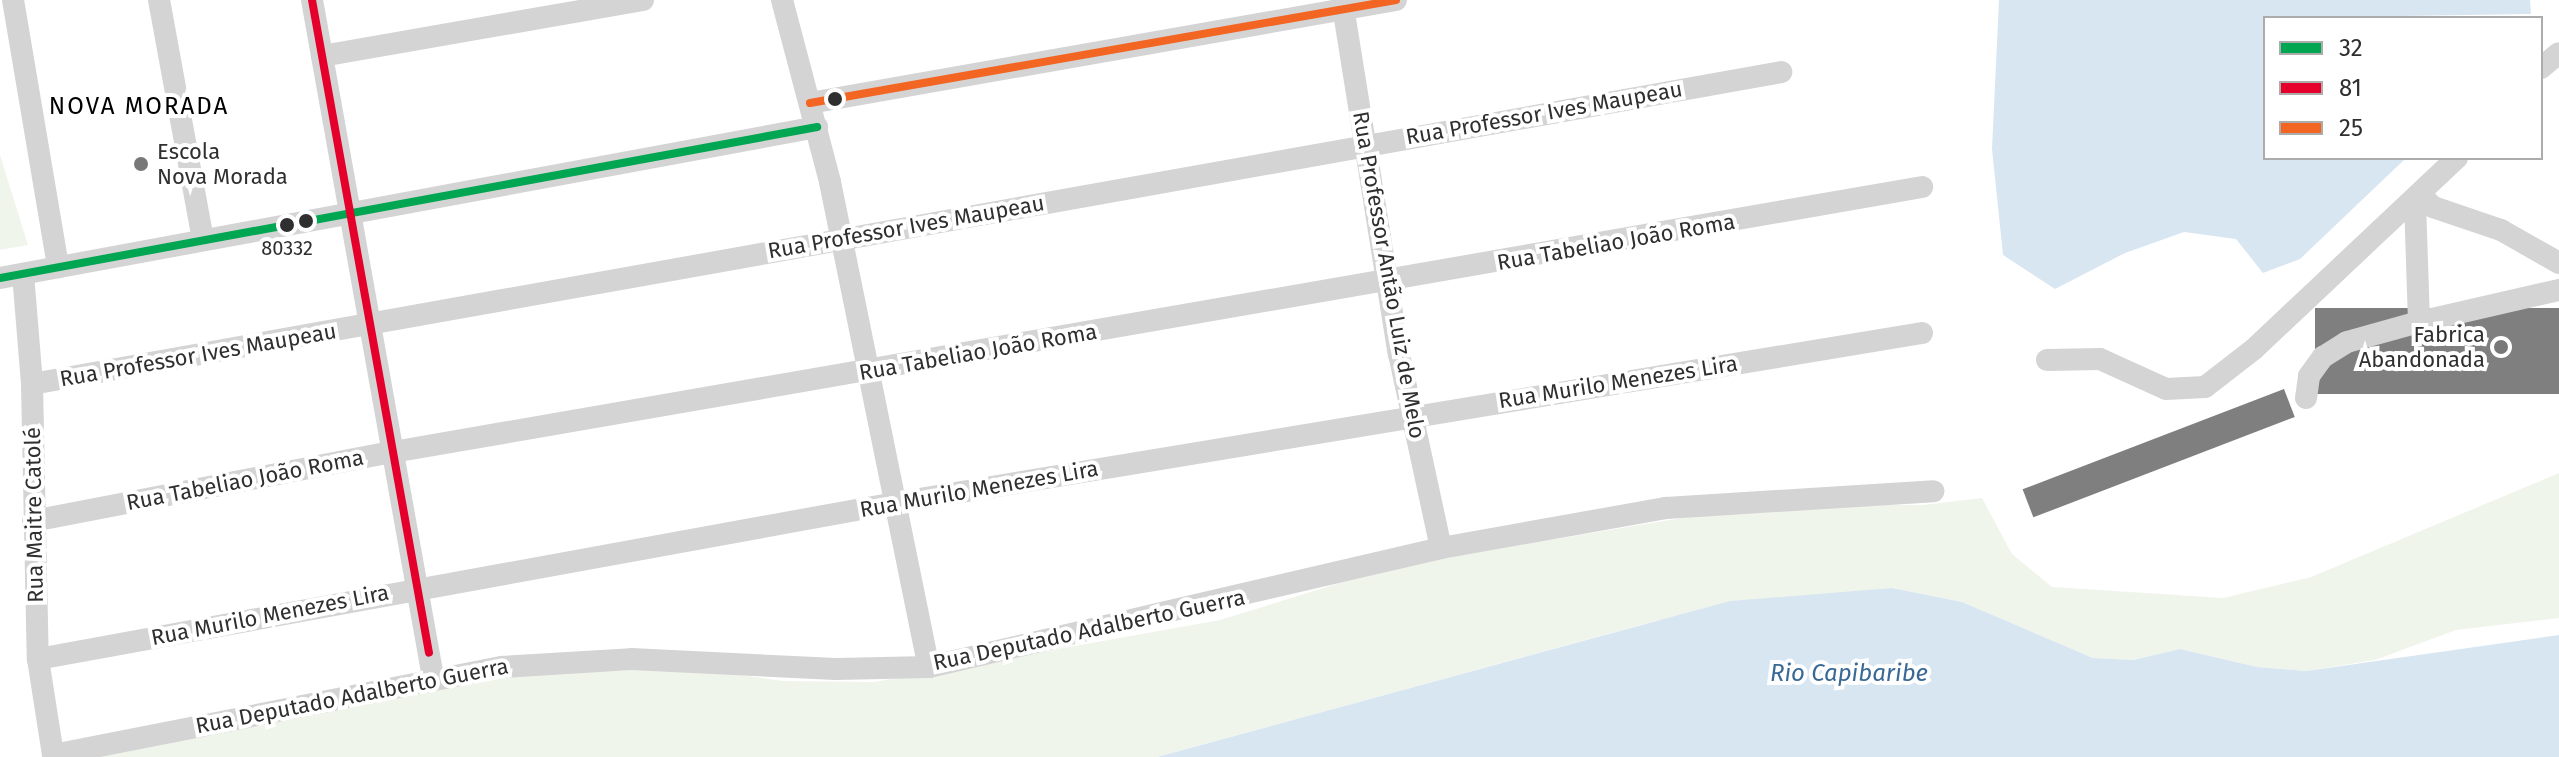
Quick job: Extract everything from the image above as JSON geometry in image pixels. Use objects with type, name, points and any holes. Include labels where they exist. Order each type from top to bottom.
[{"type":"street","points":[[13,0],[58,267]]},
{"type":"street","points":[[159,0],[203,240]]},
{"type":"street","points":[[312,0],[433,677]]},
{"type":"street","points":[[322,56],[643,0]]},
{"type":"street","points":[[782,0],[817,127],[842,238],[929,667]]},
{"type":"street","points":[[810,103],[1343,4],[1396,0]]},
{"type":"street","name":"Rua Professor Antão Luiz de Melo","points":[[1343,4],[1388,283],[1441,548]]},
{"type":"street","points":[[2543,66],[2559,53]]},
{"type":"street","name":"Rua Professor Ives Maupeau","points":[[32,384],[1366,143],[1781,72]]},
{"type":"street","points":[[0,278],[349,213],[569,177],[817,127]]},
{"type":"street","points":[[2047,360],[2100,359],[2166,389],[2205,387],[2232,369],[2455,160]]},
{"type":"street","name":"Rua Tabeliao João Roma","points":[[33,521],[393,452],[1388,283],[1922,187]]},
{"type":"street","points":[[2418,196],[2433,207],[2501,230],[2559,263]]},
{"type":"street","points":[[2418,196],[2419,322]]},
{"type":"street","name":"Rua Maitre Catolé","points":[[23,274],[32,384],[38,659],[53,755]]},
{"type":"street","points":[[2306,398],[2309,376],[2323,357],[2347,342],[2559,290]]},
{"type":"street","name":"Rua Murilo Menezes Lira","points":[[38,659],[417,587],[895,503],[1922,333]]},
{"type":"street","name":"Rua Deputado Adalberto Guerra","points":[[53,755],[433,677],[631,659],[836,669],[929,667],[1441,548],[1698,504],[1933,491]]},
{"type":"shaded area","points":[[0,155],[28,245],[0,250]]},
{"type":"shaded area","points":[[2559,473],[2559,618],[2456,630],[2375,660],[2306,671],[2257,667],[2180,649],[2133,660],[2093,658],[1962,602],[1892,588],[1655,621],[1157,757],[91,757],[467,676],[692,668],[783,681],[874,682],[1220,620],[1343,582],[1459,555],[1760,505],[1923,505],[1982,498],[2012,554],[2052,587],[2223,598],[2311,577]]},
{"type":"water","points":[[1999,0],[2530,0],[2531,14],[2263,16],[2263,160],[2404,160],[2300,259],[2263,273],[2236,239],[2184,232],[2125,253],[2055,289],[2003,255],[1992,149]]},
{"type":"water","name":"Rio Capibaribe","points":[[1892,588],[1962,602],[2093,658],[2133,660],[2180,649],[2257,667],[2306,671],[2559,635],[2559,757],[1157,757],[1730,601]]},
{"type":"building","points":[[2315,308],[2559,308],[2559,394],[2315,394]]},
{"type":"building","points":[[2284,389],[2295,417],[2033,517],[2023,489]]},
{"type":"transit line","name":"81","points":[[312,0],[429,653]]},
{"type":"transit line","name":"25","points":[[810,103],[1396,0]]},
{"type":"transit line","name":"32","points":[[0,278],[817,127]]},
{"type":"place","name":"Escola Nova Morada","points":[[141,164]]},
{"type":"place","name":"80332","points":[[287,225]]},
{"type":"place","name":"Fabrica Abandonada","points":[[2501,347]]},
{"type":"district","name":"NOVA MORADA","points":[[139,107]]}]
